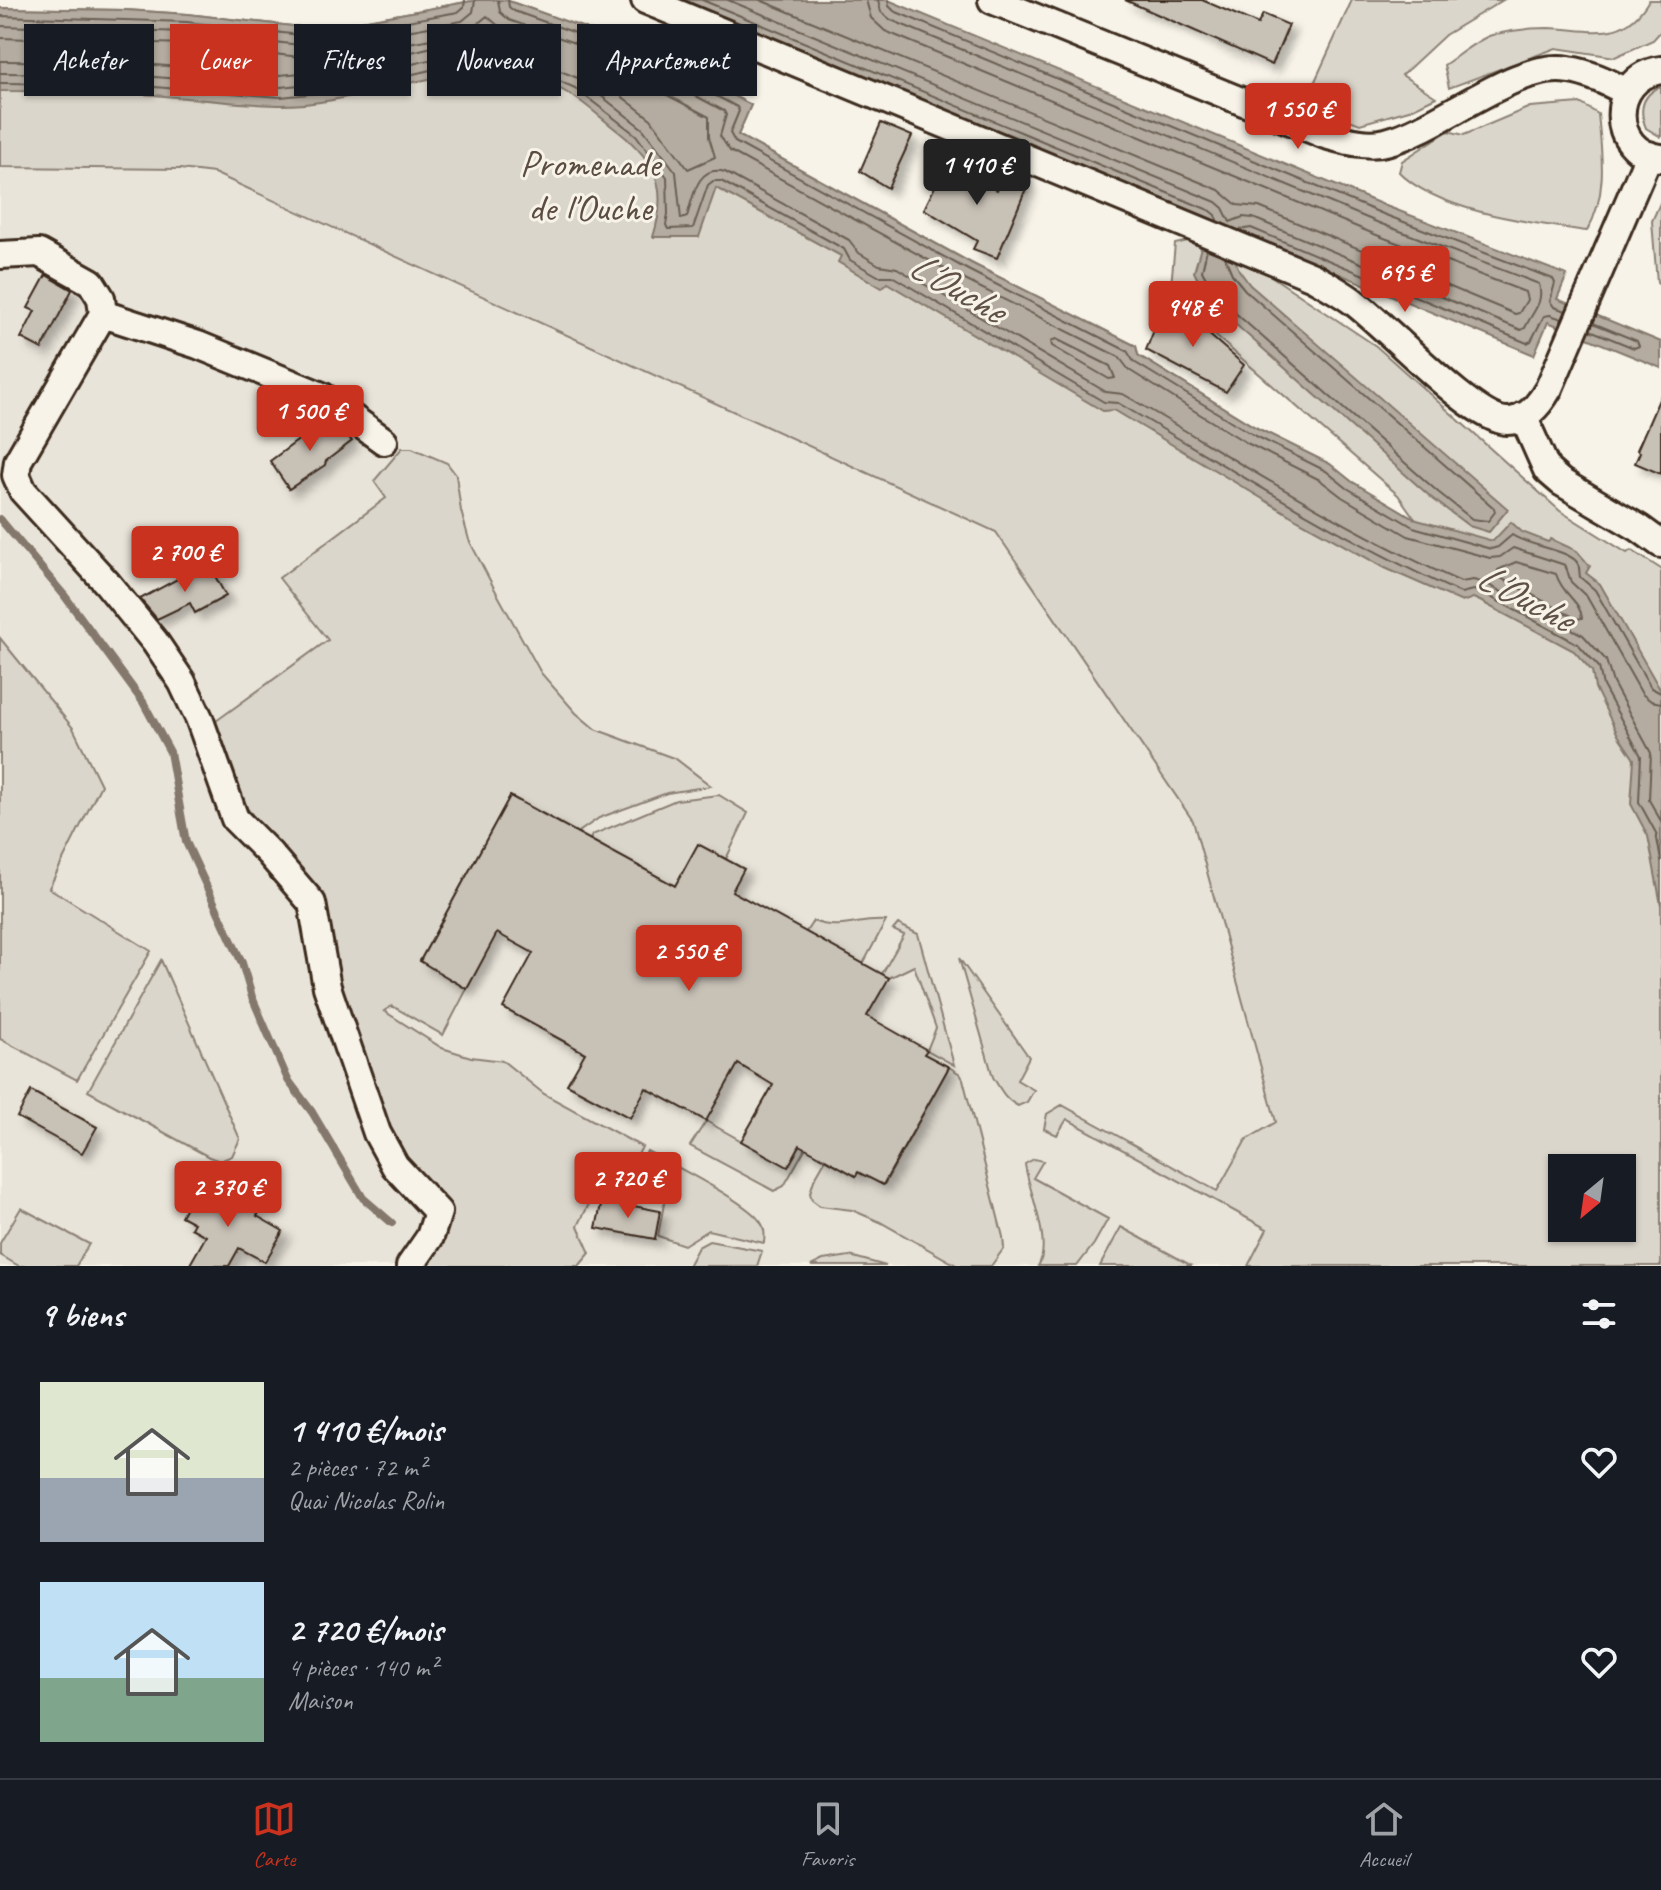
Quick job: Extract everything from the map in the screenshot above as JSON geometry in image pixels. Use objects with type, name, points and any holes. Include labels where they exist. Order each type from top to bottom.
[{"type":"street","points":[[645,0],[1313,277],[1357,304],[1467,401],[1488,416],[1507,421],[1533,410],[1544,397],[1655,156],[1631,142],[1621,115],[1627,92],[1640,77],[1661,70]]},
{"type":"street","points":[[992,0],[1325,135],[1351,142],[1384,143],[1413,132],[1482,94],[1531,73],[1566,69],[1599,78],[1627,92]]},
{"type":"street","points":[[0,255],[39,253],[91,282],[101,298],[103,314],[18,461],[16,475],[23,491],[107,583],[155,642],[182,682],[199,718],[235,819],[312,903],[334,1011],[377,1133],[395,1166],[438,1212],[430,1237],[410,1266]]},
{"type":"street","points":[[103,314],[198,345],[322,396],[384,441]]},
{"type":"street","points":[[1523,416],[1547,470],[1561,482],[1661,544]]},
{"type":"shaded area","points":[[0,167],[180,169],[214,173],[996,532],[1193,821],[1305,1226],[1302,1266],[0,1266]]},
{"type":"green space","name":"Promenade de l'Ouche","points":[[477,0],[506,0],[577,25],[577,96],[734,96],[751,105],[738,135],[971,263],[1136,346],[1138,355],[1255,427],[1330,464],[1351,481],[1415,519],[1398,495],[1170,296],[1175,244],[1196,239],[1244,258],[1376,346],[1560,511],[1627,553],[1631,550],[1661,569],[1661,1266],[1248,1266],[1267,1229],[1067,1119],[1057,1135],[1044,1129],[1047,1114],[1062,1105],[1217,1191],[1246,1140],[1276,1122],[1193,821],[996,532],[214,173],[180,169],[0,167],[0,8],[126,10],[275,24],[170,24],[170,96],[278,96],[278,24],[294,26],[294,96],[411,96],[411,24],[345,24]]},
{"type":"green space","points":[[1352,0],[1503,0],[1445,35],[1402,75],[1436,97],[1409,110],[1360,124],[1305,103]]},
{"type":"green space","points":[[1649,0],[1661,0],[1661,31],[1653,40],[1615,57],[1556,48],[1449,88],[1444,65],[1486,37],[1548,28],[1605,31],[1628,23]]},
{"type":"green space","points":[[1661,86],[1661,137],[1646,128],[1642,109],[1646,98]]},
{"type":"green space","points":[[1580,103],[1598,114],[1602,159],[1601,189],[1587,231],[1487,214],[1461,206],[1416,186],[1399,172],[1402,161],[1448,131],[1464,135],[1530,107]]},
{"type":"green space","points":[[1661,201],[1661,286],[1657,283],[1652,221]]},
{"type":"green space","points":[[402,448],[412,448],[447,463],[456,475],[469,540],[541,673],[576,713],[595,729],[676,759],[711,786],[667,793],[599,818],[540,859],[560,823],[510,796],[420,961],[467,989],[443,1035],[392,1006],[384,1011],[442,1048],[471,1057],[503,1061],[544,1094],[642,1147],[626,1177],[606,1170],[578,1226],[590,1253],[579,1266],[421,1266],[441,1236],[382,1128],[297,871],[247,808],[216,721],[328,640],[279,578],[386,498],[374,481]]},
{"type":"green space","points":[[0,638],[73,728],[101,785],[49,888],[151,951],[77,1080],[0,1039]]},
{"type":"green space","points":[[719,795],[748,813],[726,859],[698,844],[675,886],[589,842],[592,835],[676,800]]},
{"type":"green space","points":[[813,921],[841,925],[886,921],[863,964],[806,932]]},
{"type":"green space","points":[[898,924],[918,934],[954,1065],[927,1050],[936,1028],[914,966],[889,978],[882,974],[904,935],[893,930]]},
{"type":"green space","points":[[959,958],[1029,1057],[1017,1080],[1034,1090],[1027,1102],[1018,1106],[1006,1097],[993,1077]]},
{"type":"green space","points":[[161,960],[240,1139],[232,1156],[220,1161],[88,1091]]},
{"type":"green space","points":[[949,1067],[963,1079],[1003,1237],[1004,1248],[991,1266],[958,1266],[880,1222],[852,1210],[820,1206],[812,1200],[810,1193],[826,1159],[855,1176],[858,1172],[884,1185]]},
{"type":"green space","points":[[706,1121],[788,1167],[809,1130],[814,1133],[784,1186],[774,1191],[690,1146]]},
{"type":"green space","points":[[647,1151],[707,1183],[751,1212],[762,1225],[764,1243],[708,1230],[684,1245],[658,1236],[666,1193],[633,1180]]},
{"type":"green space","points":[[1034,1159],[1043,1161],[1033,1178],[1108,1219],[1077,1266],[1038,1266],[1043,1244],[1025,1164]]},
{"type":"green space","points":[[21,1208],[89,1244],[76,1266],[19,1266],[0,1255],[0,1243]]},
{"type":"green space","points":[[1121,1227],[1192,1266],[1100,1266]]},
{"type":"green space","points":[[709,1241],[762,1251],[757,1266],[688,1266],[698,1247]]},
{"type":"green space","points":[[850,1256],[886,1266],[811,1266],[823,1260]]},
{"type":"water","name":"L'Ouche","points":[[477,0],[506,0],[577,25],[577,96],[734,96],[751,105],[738,135],[971,263],[1136,346],[1138,355],[1255,427],[1330,464],[1351,481],[1417,520],[1493,541],[1511,522],[1522,532],[1548,542],[1551,539],[1577,551],[1590,566],[1586,573],[1600,584],[1661,691],[1661,905],[1648,836],[1631,804],[1634,759],[1618,735],[1595,688],[1592,671],[1574,651],[1478,600],[1473,598],[1462,602],[1385,568],[1114,410],[1103,411],[887,283],[882,288],[838,262],[841,256],[716,188],[699,237],[653,237],[660,205],[651,166],[632,143],[589,108],[561,90],[561,24],[427,24],[427,79],[411,83],[411,24],[345,24]]},
{"type":"water","points":[[681,0],[888,0],[1386,206],[1567,275],[1557,299],[1661,342],[1661,368],[1548,322],[1534,355],[1246,235],[1233,255],[1250,285],[1508,509],[1489,532],[1469,526],[1433,499],[1208,300],[1194,272],[1209,219],[757,32],[757,24],[739,24]]},
{"type":"water","points":[[0,8],[126,10],[275,24],[170,24],[170,96],[278,96],[278,24],[294,26],[294,96],[353,96],[316,103],[279,105],[154,95],[154,24],[24,24],[24,91],[0,91]]},
{"type":"building","points":[[1125,0],[1202,0],[1258,24],[1263,14],[1289,25],[1272,65]]},
{"type":"building","points":[[881,123],[912,136],[888,188],[860,171]]},
{"type":"building","points":[[946,164],[997,190],[1004,174],[1028,184],[997,258],[973,249],[977,241],[924,209]]},
{"type":"building","points":[[46,275],[72,290],[42,349],[21,338],[35,311],[28,308]]},
{"type":"building","points":[[1167,298],[1244,365],[1226,392],[1146,350]]},
{"type":"building","points":[[1661,395],[1661,474],[1635,463],[1640,452],[1637,450]]},
{"type":"building","points":[[327,419],[352,441],[325,465],[289,489],[270,461]]},
{"type":"building","points":[[210,567],[226,596],[195,613],[190,603],[157,619],[140,599],[179,578],[181,582]]},
{"type":"building","points":[[510,796],[675,886],[698,844],[744,869],[732,891],[889,978],[867,1016],[927,1050],[924,1054],[949,1067],[883,1185],[858,1172],[856,1176],[800,1145],[788,1167],[741,1141],[773,1085],[738,1064],[706,1121],[646,1088],[630,1118],[567,1084],[585,1053],[503,1008],[533,953],[497,933],[467,989],[420,961]]},
{"type":"building","points":[[31,1091],[97,1127],[82,1153],[17,1117]]},
{"type":"building","points":[[198,1184],[259,1213],[257,1216],[283,1231],[265,1262],[239,1248],[229,1266],[189,1266],[206,1236],[191,1228],[194,1223],[181,1216]]},
{"type":"building","points":[[602,1200],[660,1211],[655,1239],[596,1228]]},
{"type":"waterway","points":[[0,519],[64,595],[143,702],[170,752],[186,842],[242,963],[252,997],[288,1080],[312,1112],[363,1198],[392,1223]]}]
